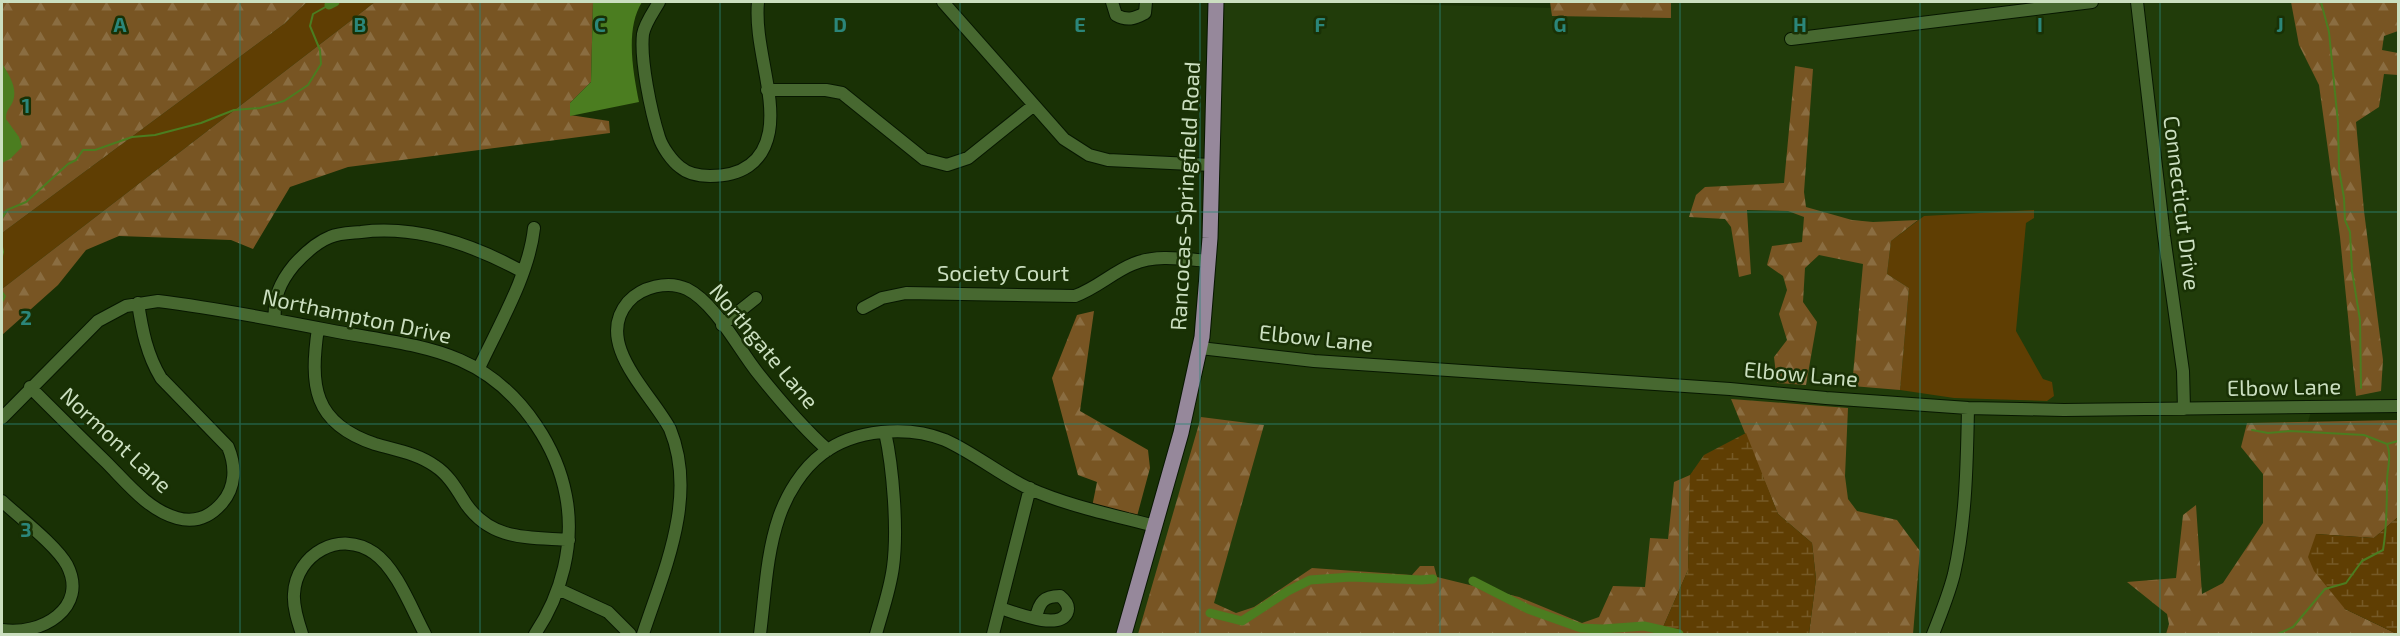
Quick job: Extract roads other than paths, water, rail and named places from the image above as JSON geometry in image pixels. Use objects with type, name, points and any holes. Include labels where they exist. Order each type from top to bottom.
[{"type":"main road","name":"Rancocas-Springfield Road","points":[[1124,634],[1181,432],[1200,348],[1209,261],[1216,2]]},
{"type":"street","points":[[658,2],[644,32],[642,52],[660,139],[680,168],[698,176],[725,176],[741,172],[765,147],[771,111],[760,50],[758,2]]},
{"type":"street","points":[[943,2],[1064,139],[1089,155],[1108,160],[1212,165]]},
{"type":"street","points":[[1109,2],[1116,15],[1132,19],[1145,13],[1146,2]]},
{"type":"street","points":[[1791,39],[2092,2]]},
{"type":"street","name":"Connecticut Drive","points":[[2137,2],[2162,226],[2183,371],[2184,409]]},
{"type":"street","points":[[767,90],[826,90],[842,93],[924,159],[947,165],[968,158],[1034,105]]},
{"type":"street","points":[[479,368],[523,272],[532,247],[534,228]]},
{"type":"street","points":[[275,320],[275,300],[286,274],[301,257],[332,236],[376,230],[432,235],[502,260],[523,272]]},
{"type":"street","name":"Society Court","points":[[862,308],[882,298],[906,293],[1075,296],[1094,288],[1136,263],[1171,258],[1209,261]]},
{"type":"street","name":"Northgate Lane","points":[[643,634],[675,536],[681,482],[674,439],[665,420],[623,358],[616,342],[618,323],[624,307],[635,294],[650,286],[687,288],[705,304],[762,378],[814,438],[828,450]]},
{"type":"street","points":[[722,325],[756,298]]},
{"type":"street","name":"Northampton Drive","points":[[2,418],[30,387],[98,321],[126,306],[138,303],[158,301],[275,320],[441,352],[479,368],[519,403],[551,449],[565,488],[569,515],[569,540],[558,589],[535,634]]},
{"type":"street","name":"Normont Lane","points":[[30,387],[149,504],[175,518],[184,520],[202,519],[210,514],[223,502],[230,487],[234,471],[231,455],[228,447],[157,371],[145,341],[138,303]]},
{"type":"street","points":[[318,328],[313,369],[316,387],[322,404],[340,425],[373,443],[407,453],[437,467],[449,479],[477,519],[497,531],[518,537],[569,540]]},
{"type":"street","name":"Elbow Lane","points":[[1200,348],[1314,361],[1730,388],[1826,399],[1968,408],[2184,409],[2398,406]]},
{"type":"street","points":[[1933,634],[1951,585],[1957,558],[1965,483],[1968,408]]},
{"type":"street","points":[[876,634],[890,586],[894,555],[889,452],[885,432]]},
{"type":"street","points":[[760,634],[771,549],[780,516],[790,492],[813,461],[828,450],[857,438],[885,432],[920,434],[944,440],[1030,488],[1107,514],[1155,526]]},
{"type":"street","points":[[993,634],[1030,488]]},
{"type":"street","points":[[2,501],[61,556],[69,569],[71,584],[69,603],[54,624],[47,628],[20,634],[2,630]]},
{"type":"street","points":[[302,634],[294,602],[297,577],[305,562],[318,550],[334,543],[361,545],[376,554],[397,581],[425,634]]},
{"type":"street","points":[[558,589],[608,612],[630,634]]},
{"type":"street","points":[[1000,608],[1036,618]]},
{"type":"waterway","points":[[2,218],[7,210],[26,202],[68,164],[76,160],[83,150],[95,150],[132,137],[155,135],[201,123],[234,110],[260,108],[284,101],[308,85],[321,64],[320,50],[310,26],[313,14],[331,2]]},
{"type":"waterway","points":[[329,5],[335,2]]},
{"type":"waterway","points":[[2321,2],[2329,32],[2338,123],[2339,169],[2345,220],[2350,232],[2352,271],[2360,320],[2361,388]]},
{"type":"waterway","points":[[2,247],[2,256]]},
{"type":"waterway","points":[[2,292],[5,296],[2,302]]},
{"type":"waterway","points":[[2252,430],[2268,433],[2290,431],[2364,435],[2387,444],[2398,441]]},
{"type":"waterway","points":[[2278,634],[2293,627],[2325,589],[2346,583],[2362,561],[2383,550],[2389,458],[2387,444]]},
{"type":"waterway","points":[[1210,613],[1242,621],[1288,591],[1310,580],[1351,577],[1433,579]]},
{"type":"waterway","points":[[1473,581],[1528,609],[1581,628],[1644,626],[1679,634]]}]
